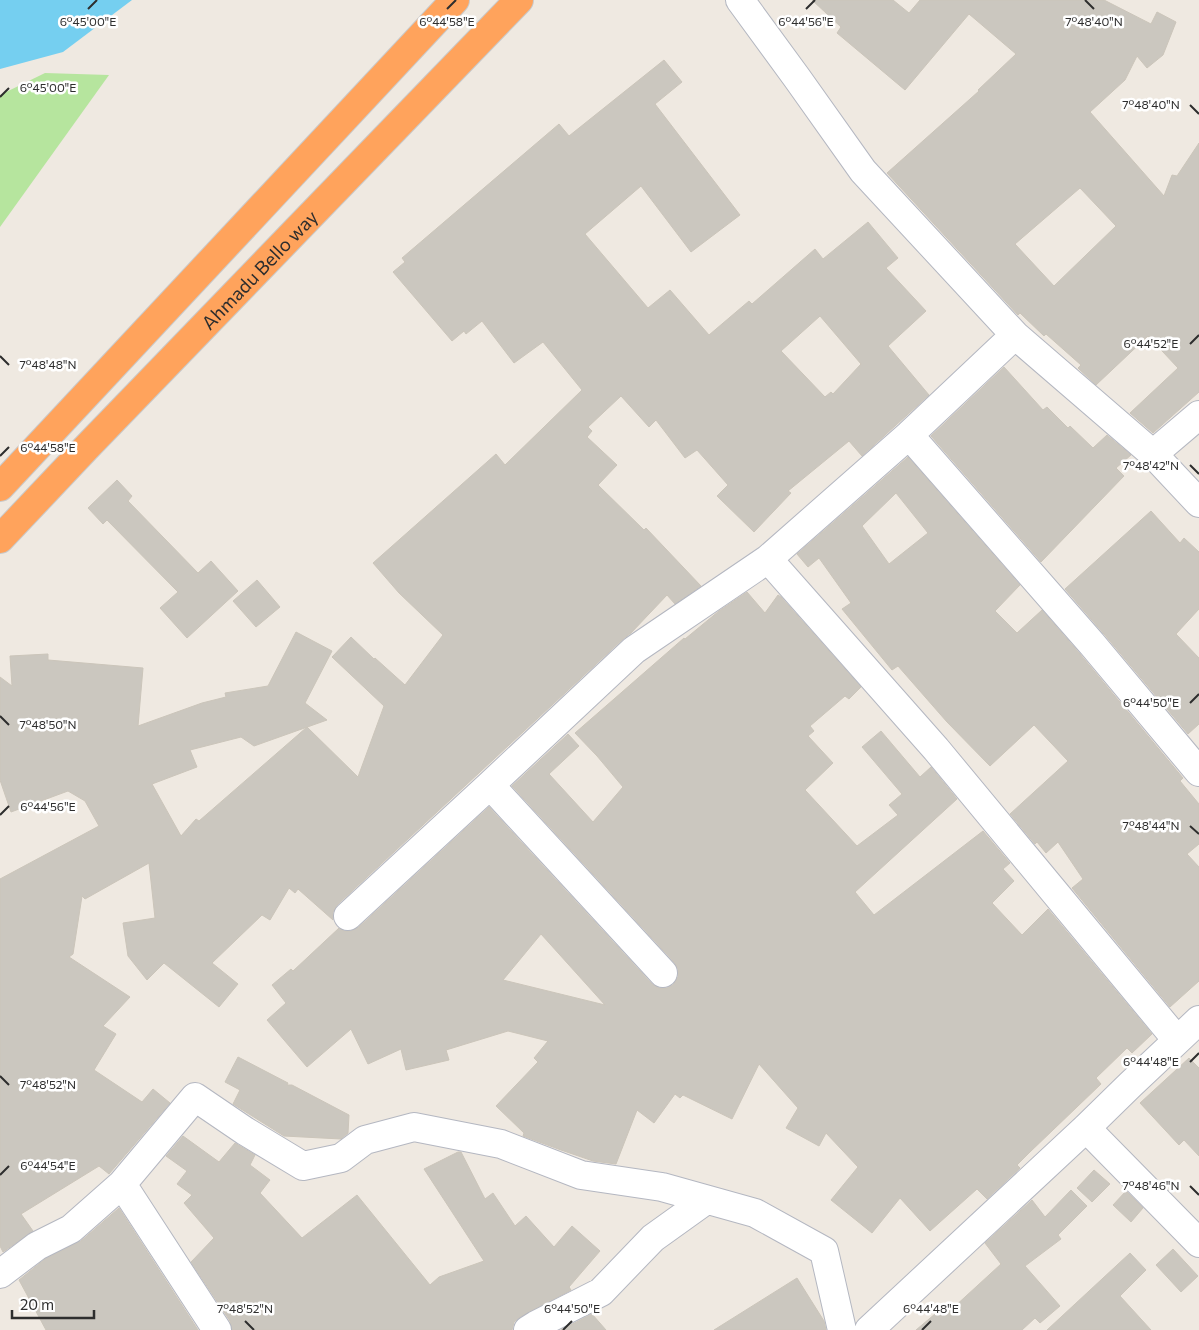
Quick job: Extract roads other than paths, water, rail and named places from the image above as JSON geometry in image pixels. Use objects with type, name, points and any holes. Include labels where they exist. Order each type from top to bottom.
[{"type":"highway","name":"Ahmadu Bello way","points":[[0,487],[455,0]]},
{"type":"highway","name":"Ahmadu Bello way","points":[[0,539],[519,0]]},
{"type":"street","points":[[740,0],[863,171],[1015,335],[1153,454],[1199,503]]},
{"type":"street","points":[[348,916],[634,650],[768,559],[909,435],[1015,335]]},
{"type":"street","points":[[1153,454],[1199,415]]},
{"type":"street","points":[[909,435],[1098,652],[1199,772]]},
{"type":"street","points":[[768,559],[936,749],[1178,1040]]},
{"type":"street","points":[[490,785],[663,973]]},
{"type":"street","points":[[869,1330],[1199,1020]]},
{"type":"street","points":[[0,1274],[37,1246],[71,1229],[122,1184],[195,1097],[245,1131],[303,1166],[341,1158],[365,1140],[414,1127],[501,1144],[581,1175],[662,1187],[755,1213],[824,1251],[842,1330]]},
{"type":"street","points":[[1086,1128],[1199,1242]]},
{"type":"street","points":[[122,1184],[217,1330]]},
{"type":"street","points":[[528,1330],[602,1292],[653,1238],[706,1200]]},
{"type":"water","points":[[0,0],[132,0],[63,52],[0,69]]}]
